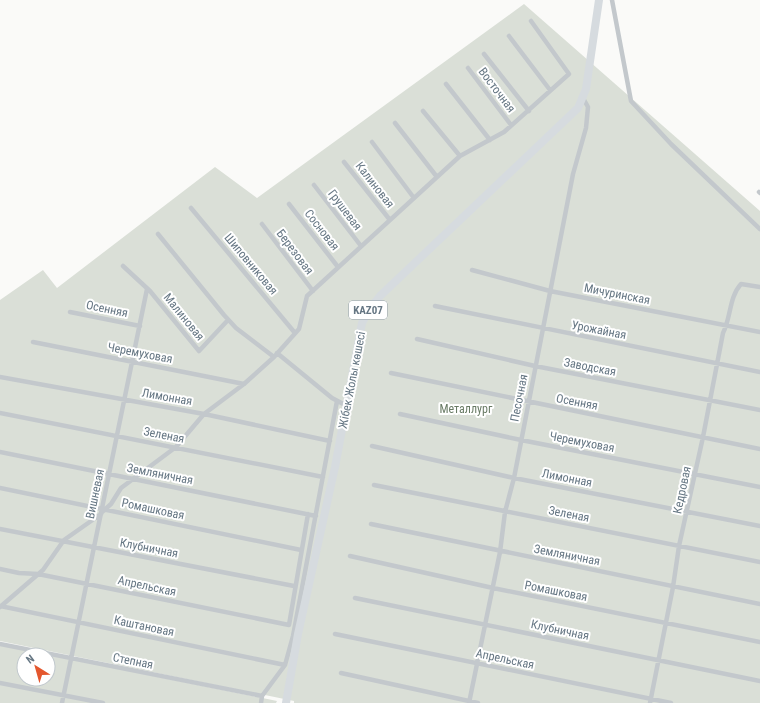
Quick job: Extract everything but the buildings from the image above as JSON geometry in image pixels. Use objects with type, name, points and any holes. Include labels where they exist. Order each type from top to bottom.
[{"type":"highway","name":"Жібек Жолы көшесі","points":[[286,703],[298,634],[347,406],[362,323],[369,310],[386,291],[578,108],[583,98],[599,0]]},
{"type":"street","points":[[612,0],[631,101],[671,144],[760,229]]},
{"type":"street","points":[[0,606],[43,570],[64,540],[102,511],[121,488],[176,447],[204,414],[244,384],[275,355],[299,329],[307,296],[460,156],[504,132],[569,74],[531,21]]},
{"type":"street","points":[[509,36],[550,90]]},
{"type":"street","name":"Восточная","points":[[484,54],[528,111]]},
{"type":"street","name":"Восточная","points":[[468,68],[511,125]]},
{"type":"street","points":[[446,84],[490,140]]},
{"type":"street","name":"Песочная","points":[[469,702],[493,588],[500,552],[505,512],[514,478],[573,174],[586,128],[588,107],[583,98]]},
{"type":"street","points":[[423,111],[460,156]]},
{"type":"street","points":[[395,123],[437,177]]},
{"type":"street","points":[[372,142],[414,198]]},
{"type":"street","name":"Калиновая","points":[[344,162],[390,220]]},
{"type":"street","name":"Грушевая","points":[[314,185],[361,246]]},
{"type":"street","name":"Сосновая","points":[[289,204],[338,268]]},
{"type":"street","name":"Шиповниковая","points":[[191,208],[295,333]]},
{"type":"street","name":"Березовая","points":[[262,224],[313,291]]},
{"type":"street","points":[[158,234],[228,320],[254,343],[275,355],[337,401],[347,406]]},
{"type":"street","name":"Малиновая","points":[[123,266],[147,289],[199,351],[228,320]]},
{"type":"street","name":"Мичуринская","points":[[472,270],[550,290],[760,332]]},
{"type":"street","name":"Кедровая","points":[[651,701],[673,586],[679,546],[696,474],[723,333],[727,326],[731,304],[737,287],[741,284],[760,287]]},
{"type":"street","name":"Вишневая","points":[[62,703],[147,289]]},
{"type":"street","name":"Урожайная","points":[[435,306],[542,329],[760,372]]},
{"type":"street","name":"Осенняя","points":[[70,312],[140,326]]},
{"type":"street","name":"Заводская","points":[[417,339],[535,366],[760,410]]},
{"type":"street","name":"Черемуховая","points":[[33,342],[244,384]]},
{"type":"street","name":"Осенняя","points":[[391,373],[760,449]]},
{"type":"street","name":"Лимонная","points":[[0,376],[204,414],[330,441]]},
{"type":"street","points":[[261,703],[262,696],[285,665],[293,636],[337,401]]},
{"type":"street","name":"Зеленая","points":[[0,413],[323,477]]},
{"type":"street","name":"Черемуховая","points":[[400,414],[521,440],[760,487]]},
{"type":"street","name":"Лимонная","points":[[372,446],[514,478],[760,526]]},
{"type":"street","name":"Земляничная","points":[[0,452],[316,516]]},
{"type":"street","name":"Зеленая","points":[[374,485],[760,562]]},
{"type":"street","name":"Ромашковая","points":[[0,488],[102,511],[301,550]]},
{"type":"street","points":[[294,586],[308,514]]},
{"type":"street","name":"Земляничная","points":[[371,524],[500,552],[760,604]]},
{"type":"street","name":"Клубничная","points":[[0,529],[64,540],[294,586]]},
{"type":"street","name":"Ромашковая","points":[[350,556],[493,588],[760,642]]},
{"type":"street","name":"Апрельская","points":[[0,569],[19,573],[38,574],[289,625],[294,586]]},
{"type":"street","name":"Клубничная","points":[[356,598],[760,681]]},
{"type":"street","name":"Каштановая","points":[[0,606],[285,665]]},
{"type":"street","name":"Апрельская","points":[[335,634],[651,701],[672,703]]},
{"type":"street","name":"Степная","points":[[0,644],[262,696]]},
{"type":"street","points":[[341,673],[478,703]]},
{"type":"street","points":[[0,683],[103,703]]},
{"type":"green space","name":"Металлург","points":[[524,4],[760,211],[760,703],[294,703],[294,701],[56,652],[56,647],[29,647],[0,641],[0,300],[43,270],[57,288],[215,167],[257,198]]},
{"type":"green space","points":[[0,645],[16,648],[16,687],[56,687],[56,656],[277,701],[276,703],[0,703]]}]
